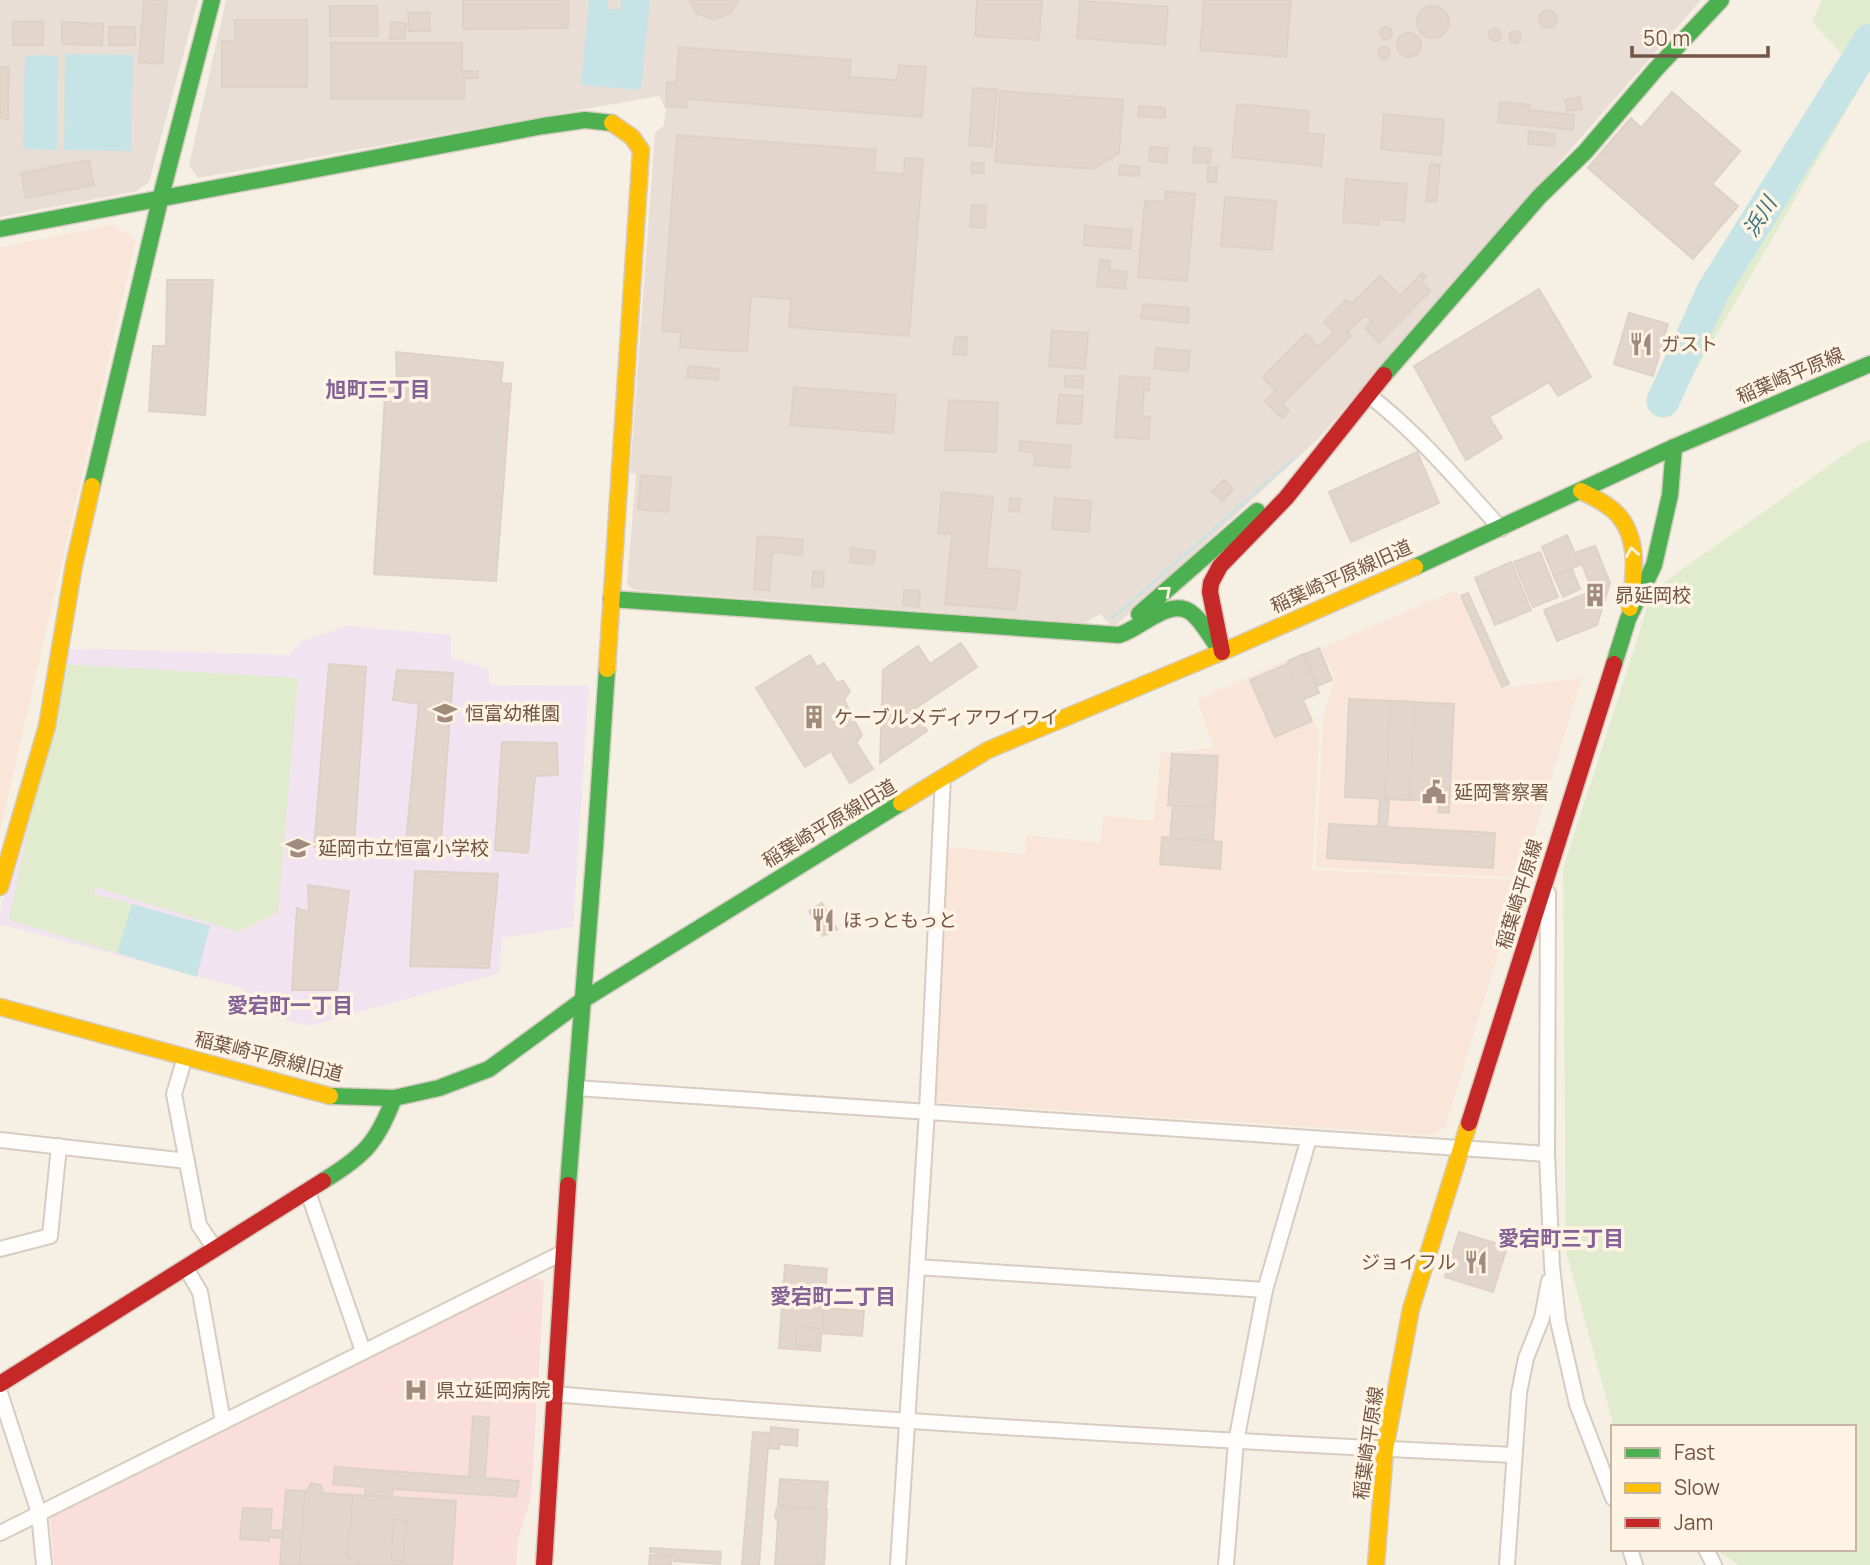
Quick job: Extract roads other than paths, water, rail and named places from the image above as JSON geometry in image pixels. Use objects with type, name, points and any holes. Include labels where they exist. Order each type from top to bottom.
[{"type":"street","points":[[0,887],[47,726],[74,565],[160,200],[212,0]]},
{"type":"street","points":[[1222,652],[1210,592],[1211,583],[1220,566],[1286,498],[1367,394],[1539,197],[1586,152],[1656,69],[1721,0]]},
{"type":"street","points":[[0,229],[543,126],[599,120],[614,122],[635,138],[641,150],[583,1000],[562,1253],[544,1565]]},
{"type":"street","name":"稲葉崎平原線","points":[[1376,1565],[1385,1449],[1410,1309],[1628,619],[1654,565],[1670,495],[1674,447],[1870,364]]},
{"type":"street","points":[[1367,394],[1394,417],[1469,493],[1500,529]]},
{"type":"street","name":"稲葉崎平原線旧道","points":[[0,1007],[330,1096],[394,1098],[439,1088],[489,1069],[583,1000],[988,750],[1222,652],[1500,529],[1674,447]]},
{"type":"street","points":[[1113,634],[1121,631],[1311,466]]},
{"type":"street","points":[[1581,491],[1618,515],[1628,531],[1634,556],[1628,619]]},
{"type":"street","points":[[1192,613],[1193,576],[1201,560]]},
{"type":"street","points":[[611,599],[1113,634],[1129,634],[1171,607],[1179,606],[1192,613],[1222,652]]},
{"type":"street","points":[[898,1565],[943,777]]},
{"type":"street","points":[[1548,871],[1547,1154],[1552,1266],[1558,1321],[1577,1404],[1611,1494]]},
{"type":"street","points":[[185,1057],[174,1094],[199,1225],[215,1249]]},
{"type":"street","points":[[576,1088],[1547,1154]]},
{"type":"street","points":[[0,1384],[307,1192],[369,1150],[382,1130],[394,1098]]},
{"type":"street","points":[[1226,1565],[1236,1442],[1265,1290],[1309,1138]]},
{"type":"street","points":[[0,1140],[187,1161]]},
{"type":"street","points":[[0,1249],[50,1236],[59,1146]]},
{"type":"street","points":[[307,1192],[363,1351]]},
{"type":"street","points":[[0,1533],[562,1253]]},
{"type":"street","points":[[1507,1565],[1519,1393],[1527,1358],[1542,1318],[1552,1266]]},
{"type":"street","points":[[917,1267],[1265,1290]]},
{"type":"street","points":[[186,1268],[200,1292],[223,1422]]},
{"type":"street","points":[[0,1393],[39,1513],[44,1565]]},
{"type":"street","points":[[553,1394],[1236,1442],[1514,1455]]},
{"type":"water","points":[[589,0],[608,0],[608,9],[620,10],[621,0],[650,0],[641,90],[581,85]]},
{"type":"water","points":[[65,54],[133,55],[131,151],[64,150]]},
{"type":"water","points":[[25,55],[58,56],[57,150],[23,149]]},
{"type":"water","points":[[1294,457],[1295,459],[1110,619]]},
{"type":"water","points":[[132,904],[210,926],[197,977],[117,953]]},
{"type":"waterway","name":"浜川","points":[[1663,401],[1713,291],[1870,40]]},
{"type":"place","name":"ガスト","points":[[1641,344]]},
{"type":"place","name":"昴延岡校","points":[[1595,595]]},
{"type":"place","name":"恒富幼稚園","points":[[445,713]]},
{"type":"place","name":"ケーブルメディアワイワイ","points":[[814,717]]},
{"type":"place","name":"延岡警察署","points":[[1434,792]]},
{"type":"place","name":"延岡市立恒富小学校","points":[[298,848]]},
{"type":"place","name":"ほっともっと","points":[[823,920]]},
{"type":"place","name":"ジョイフル","points":[[1476,1262]]},
{"type":"place","name":"県立延岡病院","points":[[416,1390]]},
{"type":"district","name":"旭町三丁目","points":[[378,390]]},
{"type":"district","name":"愛宕町一丁目","points":[[290,1006]]},
{"type":"district","name":"愛宕町三丁目","points":[[1561,1239]]},
{"type":"district","name":"愛宕町二丁目","points":[[833,1297]]}]
